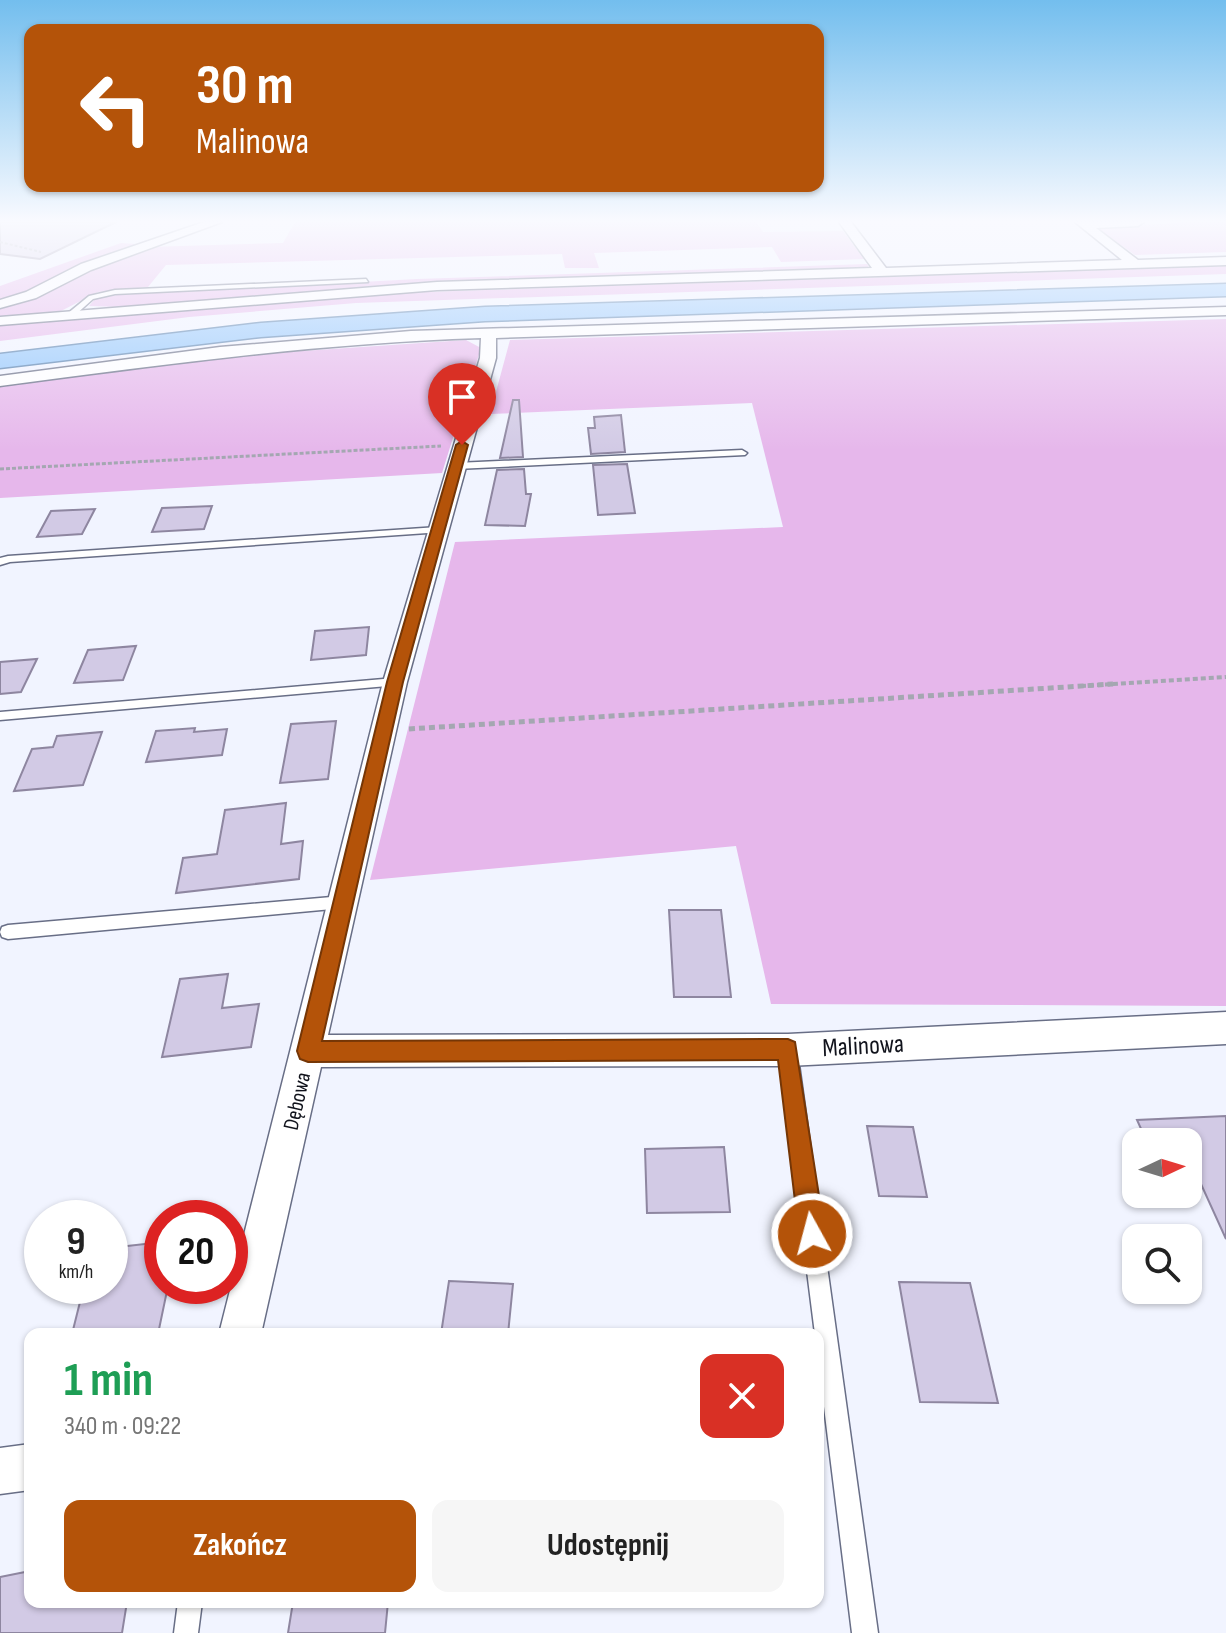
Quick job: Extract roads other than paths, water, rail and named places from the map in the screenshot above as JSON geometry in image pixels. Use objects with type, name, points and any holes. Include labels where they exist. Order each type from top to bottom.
[{"type":"highway","points":[[0,349],[218,321],[361,310],[713,298]]},
{"type":"highway","points":[[0,361],[208,335],[428,318],[992,298]]},
{"type":"street","points":[[0,304],[20,298]]},
{"type":"street","points":[[0,321],[277,298]]},
{"type":"street","points":[[0,381],[284,345],[489,334],[1226,311]]},
{"type":"street","name":"Dębowa","points":[[241,1328],[395,682],[488,358],[489,334]]},
{"type":"street","name":"Malinowa","points":[[308,1051],[788,1050],[1226,1028]]},
{"type":"street","points":[[0,1471],[24,1468]]},
{"type":"lane","points":[[71,314],[90,298]]},
{"type":"lane","points":[[459,455],[742,453]]},
{"type":"lane","points":[[0,562],[8,559],[438,530]]},
{"type":"lane","points":[[0,716],[395,682]]},
{"type":"lane","points":[[8,932],[343,902]]},
{"type":"lane","points":[[788,1050],[865,1633]]},
{"type":"lane","points":[[186,1632],[189,1608]]}]
